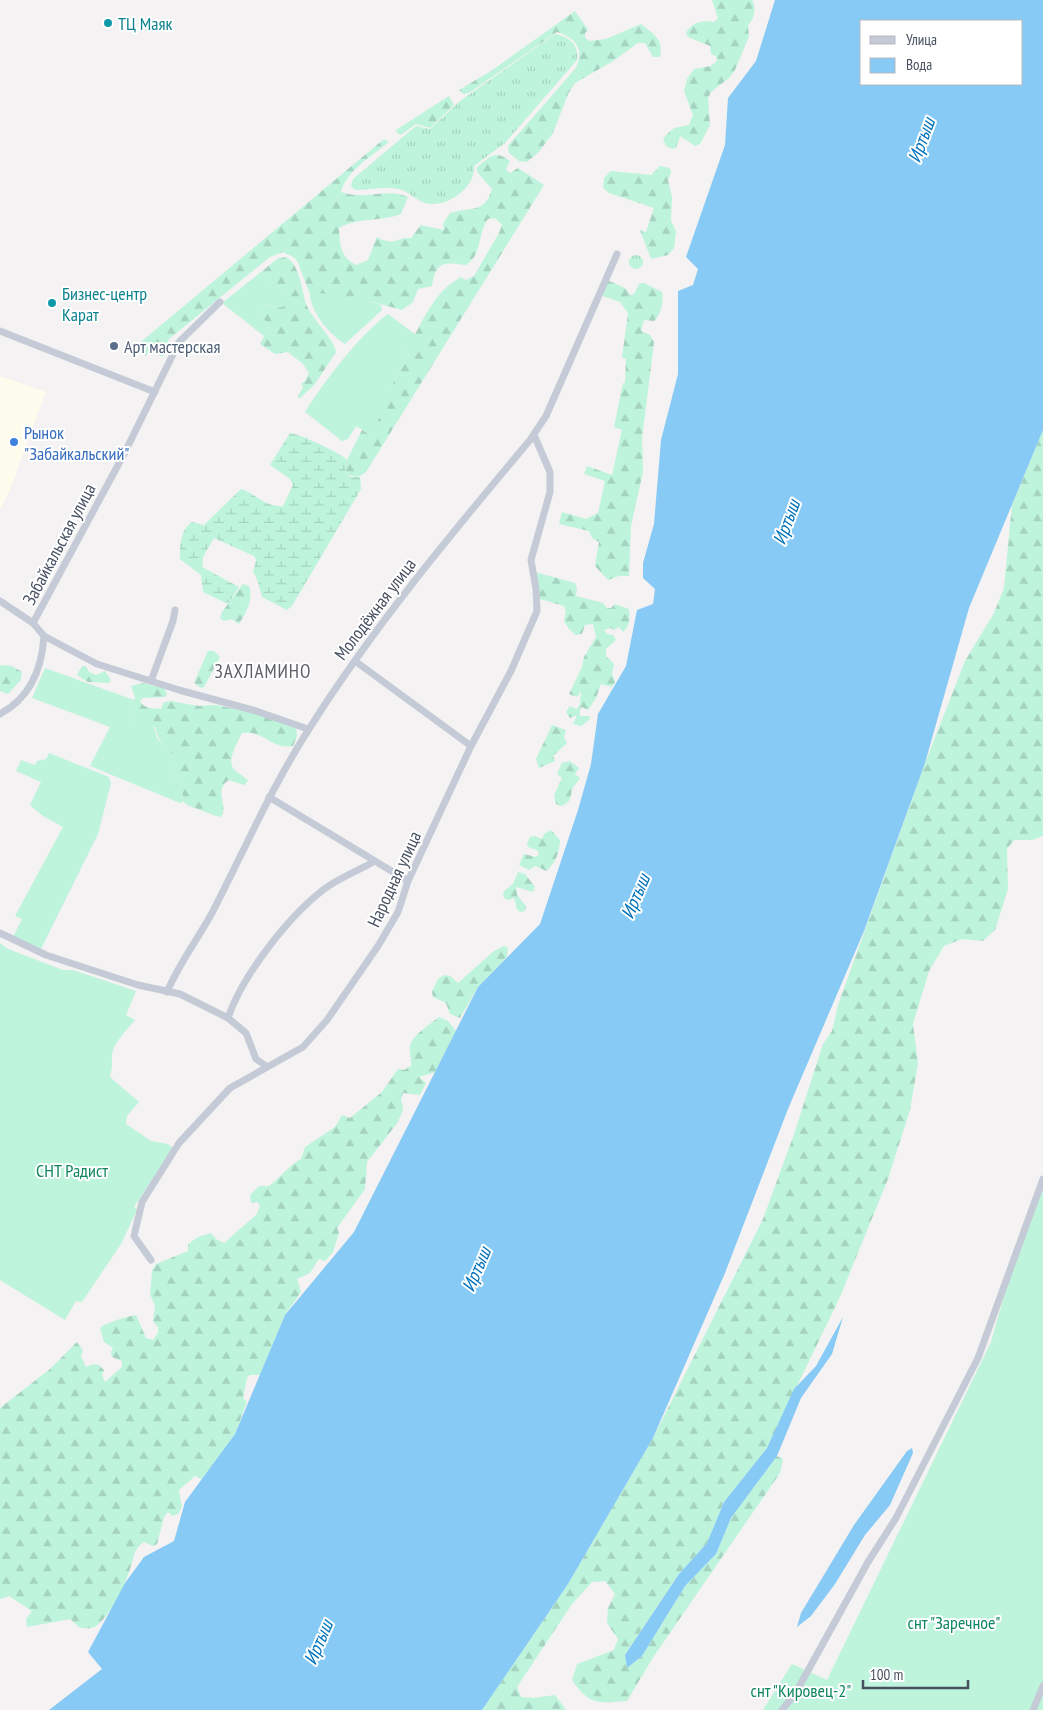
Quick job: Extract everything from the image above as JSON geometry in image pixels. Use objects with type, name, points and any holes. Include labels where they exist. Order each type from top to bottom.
[{"type":"street","name":"Молодёжная улица","points":[[167,992],[176,971],[211,914],[269,797],[308,730],[354,661],[404,593],[534,435],[546,416],[617,254]]},
{"type":"street","name":"Забайкальская улица","points":[[33,623],[155,392],[179,342],[220,302]]},
{"type":"street","points":[[0,331],[155,392]]},
{"type":"street","name":"Народная улица","points":[[151,1260],[134,1236],[142,1202],[179,1143],[230,1088],[266,1066],[303,1047],[327,1020],[378,946],[398,912],[408,881],[471,746],[510,671],[537,611],[536,589],[531,560],[550,492],[550,472],[534,435]]},
{"type":"street","points":[[0,602],[33,623],[44,636],[97,664],[256,711],[308,730]]},
{"type":"street","points":[[151,681],[173,621],[175,610]]},
{"type":"street","points":[[0,714],[12,707],[31,685],[43,654],[44,636]]},
{"type":"street","points":[[354,661],[471,746]]},
{"type":"street","points":[[269,797],[303,816],[373,862],[408,881]]},
{"type":"street","points":[[228,1018],[242,984],[282,932],[321,891],[346,875],[357,872],[373,862]]},
{"type":"street","points":[[0,933],[46,955],[138,985],[180,994],[228,1018],[246,1033],[256,1059],[266,1066]]},
{"type":"street","points":[[782,1710],[795,1694],[868,1562],[896,1518],[978,1358],[1043,1179]]},
{"type":"street","points":[[1033,1710],[1043,1686]]},
{"type":"shaded area","name":"Рынок \"Забайкальский\"","points":[[0,376],[46,392],[8,495],[0,509]]},
{"type":"green space","points":[[712,0],[752,0],[755,10],[748,26],[749,36],[735,70],[729,78],[711,92],[708,98],[710,125],[700,144],[695,146],[680,136],[676,148],[673,149],[666,146],[663,138],[674,128],[689,125],[693,115],[684,91],[687,79],[694,69],[711,66],[717,61],[716,56],[711,54],[710,46],[688,37],[686,33],[695,24],[706,21],[714,22],[718,18]]},
{"type":"green space","points":[[575,11],[588,30],[585,33],[585,38],[590,41],[606,39],[641,24],[657,38],[661,46],[660,57],[653,57],[645,43],[638,43],[613,61],[575,83],[568,94],[553,133],[538,153],[527,162],[519,161],[509,153],[508,146],[575,69],[579,50],[574,41],[557,32],[469,93],[464,94],[459,90],[491,71]]},
{"type":"green space","points":[[555,34],[565,37],[572,42],[577,50],[577,60],[505,143],[474,166],[470,182],[458,195],[442,203],[433,204],[421,202],[402,190],[393,188],[355,190],[351,186],[353,179],[416,126],[430,129],[460,101]]},
{"type":"green space","points":[[449,96],[454,105],[430,128],[416,124],[401,135],[397,133],[396,130]]},
{"type":"green space","points":[[384,139],[389,142],[354,170],[348,177],[341,192],[359,195],[392,193],[408,197],[401,214],[354,222],[339,228],[342,250],[347,258],[356,265],[368,260],[377,237],[388,241],[411,238],[421,225],[444,230],[443,224],[450,213],[481,206],[489,197],[492,189],[476,168],[492,156],[500,155],[510,161],[506,169],[510,173],[518,168],[544,185],[366,472],[356,476],[345,472],[347,460],[362,430],[369,434],[390,388],[409,355],[405,351],[435,301],[442,292],[461,277],[466,280],[474,276],[502,225],[495,218],[488,219],[482,231],[478,250],[466,265],[442,265],[433,278],[432,286],[418,289],[413,302],[402,310],[369,301],[313,302],[295,258],[283,252],[270,257],[169,339],[163,357],[149,351],[146,356],[136,346]]},
{"type":"green space","points":[[660,166],[670,168],[671,172],[668,180],[672,197],[671,221],[676,231],[674,248],[668,255],[651,259],[640,230],[646,232],[654,208],[609,193],[603,188],[604,178],[611,171],[651,175]]},
{"type":"green space","points":[[636,255],[641,257],[643,262],[641,267],[636,269],[631,267],[629,262],[631,257]]},
{"type":"green space","points":[[286,257],[295,266],[298,273],[307,306],[331,341],[336,352],[315,384],[299,399],[298,396],[303,387],[301,384],[309,373],[303,364],[288,352],[275,354],[260,344],[269,327],[262,316],[265,304],[277,308],[285,292],[271,281],[270,273],[266,277],[261,272],[277,259]]},
{"type":"green space","points":[[261,272],[266,276],[270,273],[274,277],[271,281],[285,292],[290,285],[295,290],[283,307],[277,308],[266,304],[262,316],[269,327],[264,336],[222,303]]},
{"type":"green space","points":[[607,280],[625,288],[630,295],[634,294],[639,284],[644,283],[662,292],[663,299],[660,311],[654,321],[644,320],[641,331],[650,335],[654,342],[642,438],[643,472],[631,526],[629,576],[619,576],[608,580],[595,566],[599,542],[592,538],[589,531],[559,524],[562,512],[586,519],[598,513],[605,481],[584,474],[587,466],[612,475],[622,430],[614,427],[623,383],[625,383],[626,359],[622,358],[628,313],[620,302],[600,295]]},
{"type":"green space","points":[[313,292],[369,301],[381,305],[382,310],[345,344],[328,330],[319,318],[310,297]]},
{"type":"green space","points":[[388,314],[416,335],[405,351],[409,355],[390,388],[394,396],[369,434],[356,426],[348,439],[342,441],[305,412],[343,359]]},
{"type":"green space","points":[[1043,430],[1043,836],[1032,840],[1014,840],[1007,849],[1008,889],[995,930],[983,941],[962,939],[944,946],[929,971],[913,1024],[918,1063],[910,1110],[888,1179],[840,1297],[767,1448],[724,1502],[707,1543],[679,1574],[625,1655],[627,1668],[642,1656],[685,1586],[716,1554],[731,1518],[777,1456],[783,1459],[780,1473],[654,1656],[627,1701],[595,1701],[584,1695],[572,1680],[577,1664],[614,1650],[618,1639],[607,1623],[608,1608],[615,1594],[605,1581],[592,1582],[572,1604],[517,1687],[521,1697],[534,1698],[555,1695],[566,1710],[482,1710],[568,1584],[653,1438],[763,1219],[793,1137],[823,1044],[832,1031],[838,1005],[925,763],[965,661],[994,613],[1004,588],[1012,505]]},
{"type":"green space","points":[[290,433],[311,440],[347,460],[345,472],[351,477],[360,477],[361,489],[292,606],[287,610],[262,597],[253,572],[256,560],[254,556],[214,538],[203,557],[202,567],[239,587],[228,604],[203,592],[201,575],[180,559],[183,534],[192,522],[204,525],[241,489],[266,503],[283,506],[293,485],[290,479],[270,465]]},
{"type":"green space","points":[[535,572],[575,583],[577,588],[576,596],[603,603],[607,608],[611,608],[615,604],[629,609],[629,622],[623,632],[619,627],[614,630],[611,628],[604,630],[607,634],[613,635],[616,640],[606,649],[606,656],[614,664],[612,674],[615,682],[612,687],[601,684],[596,698],[588,710],[582,707],[580,709],[580,716],[590,716],[589,720],[581,726],[573,724],[577,715],[570,718],[566,712],[570,706],[577,709],[580,704],[581,691],[577,697],[569,694],[582,667],[584,657],[596,637],[593,624],[585,625],[582,634],[576,635],[569,629],[564,621],[566,611],[564,606],[540,599]]},
{"type":"green space","points":[[243,584],[249,586],[251,596],[244,615],[239,624],[232,619],[224,621],[220,618],[222,612]]},
{"type":"green space","points":[[208,651],[214,651],[220,657],[204,687],[201,688],[194,683]]},
{"type":"green space","points":[[0,665],[12,666],[22,672],[21,680],[8,694],[0,691]]},
{"type":"green space","points":[[82,666],[86,666],[89,672],[96,675],[105,671],[111,680],[109,683],[88,682],[77,675]]},
{"type":"green space","points":[[45,668],[134,700],[129,709],[136,721],[152,721],[157,738],[168,751],[178,758],[172,776],[182,788],[183,801],[180,803],[90,766],[110,727],[32,698]]},
{"type":"green space","points":[[143,683],[164,688],[167,694],[165,697],[143,698],[140,701],[146,707],[161,709],[163,703],[170,701],[199,706],[216,705],[254,713],[296,728],[297,736],[293,746],[286,747],[258,735],[242,733],[231,760],[234,770],[248,781],[244,785],[229,780],[224,784],[221,792],[223,811],[222,816],[219,817],[187,805],[183,801],[182,788],[172,776],[177,758],[163,744],[155,727],[136,721],[129,709],[135,698],[131,686]]},
{"type":"green space","points":[[552,725],[566,730],[564,737],[567,743],[553,756],[555,761],[539,768],[536,759]]},
{"type":"green space","points":[[49,753],[109,777],[111,783],[98,834],[41,949],[13,937],[22,919],[15,916],[63,827],[43,816],[30,805],[41,782],[16,771],[21,760],[35,765],[37,761],[46,759]]},
{"type":"green space","points":[[570,761],[579,768],[575,774],[580,778],[573,788],[570,800],[561,806],[556,804],[554,795],[562,778],[557,774],[562,763]]},
{"type":"green space","points":[[551,830],[560,840],[559,849],[552,865],[546,871],[536,866],[529,870],[519,865],[524,854],[536,857],[539,854],[537,850],[528,847],[527,843],[530,837],[535,836],[542,839],[544,834]]},
{"type":"green space","points":[[518,872],[525,874],[535,887],[533,892],[516,887],[517,895],[526,906],[525,911],[520,912],[517,909],[514,898],[509,900],[504,898],[503,892],[513,884]]},
{"type":"green space","name":"СНТ Радист","points":[[0,943],[8,949],[63,970],[73,970],[136,991],[126,1015],[135,1020],[114,1047],[110,1077],[139,1102],[127,1116],[126,1124],[151,1141],[168,1144],[173,1148],[134,1207],[137,1210],[121,1244],[82,1302],[76,1301],[65,1320],[0,1280]]},
{"type":"green space","points":[[504,946],[508,948],[507,957],[478,987],[460,1018],[450,1014],[446,1003],[433,997],[432,992],[438,979],[444,975],[450,976],[458,983],[494,951]]},
{"type":"green space","points":[[439,1017],[448,1021],[456,1031],[435,1072],[419,1077],[426,1083],[420,1095],[403,1093],[401,1099],[403,1110],[398,1122],[367,1162],[365,1189],[337,1228],[339,1233],[333,1252],[325,1261],[319,1259],[310,1273],[297,1279],[301,1292],[285,1315],[260,1375],[250,1375],[247,1378],[243,1398],[247,1402],[235,1434],[202,1479],[195,1476],[179,1490],[182,1507],[178,1514],[172,1516],[168,1512],[164,1517],[157,1544],[153,1546],[144,1542],[140,1545],[134,1554],[128,1576],[120,1593],[110,1611],[98,1625],[91,1628],[80,1628],[70,1619],[27,1627],[26,1619],[32,1611],[9,1596],[0,1599],[0,1408],[50,1369],[77,1342],[83,1350],[81,1356],[86,1367],[93,1364],[99,1365],[104,1370],[102,1375],[105,1382],[122,1367],[122,1361],[112,1357],[111,1352],[113,1348],[104,1342],[100,1328],[107,1324],[136,1315],[146,1338],[153,1340],[158,1333],[158,1327],[153,1321],[155,1306],[150,1294],[152,1271],[156,1264],[188,1251],[188,1244],[198,1237],[211,1233],[216,1239],[224,1243],[257,1214],[260,1206],[257,1202],[251,1203],[250,1195],[259,1186],[269,1186],[301,1159],[305,1147],[335,1127],[342,1115],[350,1118],[382,1092],[398,1069],[404,1070],[411,1066],[411,1042]]},
{"type":"green space","name":"снт \"Заречное\"","points":[[1043,1188],[1043,1710],[763,1710],[792,1664],[827,1680],[991,1342],[1012,1268]]},
{"type":"water","name":"Иртыш","points":[[775,0],[1043,0],[1043,430],[969,608],[925,763],[864,931],[788,1109],[725,1273],[653,1438],[568,1584],[482,1710],[49,1710],[102,1669],[88,1652],[125,1583],[144,1557],[174,1541],[185,1502],[235,1434],[285,1315],[354,1232],[478,987],[540,924],[578,810],[591,764],[598,714],[626,666],[637,610],[653,604],[655,589],[643,578],[643,563],[654,524],[661,440],[678,374],[678,291],[693,285],[698,269],[686,257],[725,145],[728,98],[756,61]]},
{"type":"water","points":[[843,1317],[832,1354],[801,1398],[777,1456],[731,1518],[716,1554],[685,1586],[642,1656],[627,1668],[625,1655],[679,1574],[707,1543],[724,1502],[767,1448],[794,1389],[816,1366]]},
{"type":"water","points":[[912,1448],[913,1453],[890,1505],[865,1535],[835,1584],[811,1616],[797,1627],[801,1613],[854,1525],[907,1451]]},
{"type":"place","name":"ТЦ Маяк","points":[[108,23]]},
{"type":"place","name":"Бизнес-центр Карат","points":[[52,303]]},
{"type":"place","name":"Арт мастерская","points":[[114,346]]},
{"type":"place","name":"Рынок \"Забайкальский\"","points":[[14,442]]},
{"type":"district","name":"ЗАХЛАМИНО","points":[[263,671]]},
{"type":"park label","name":"снт \"Кировец-2\"","points":[[801,1690]]}]
